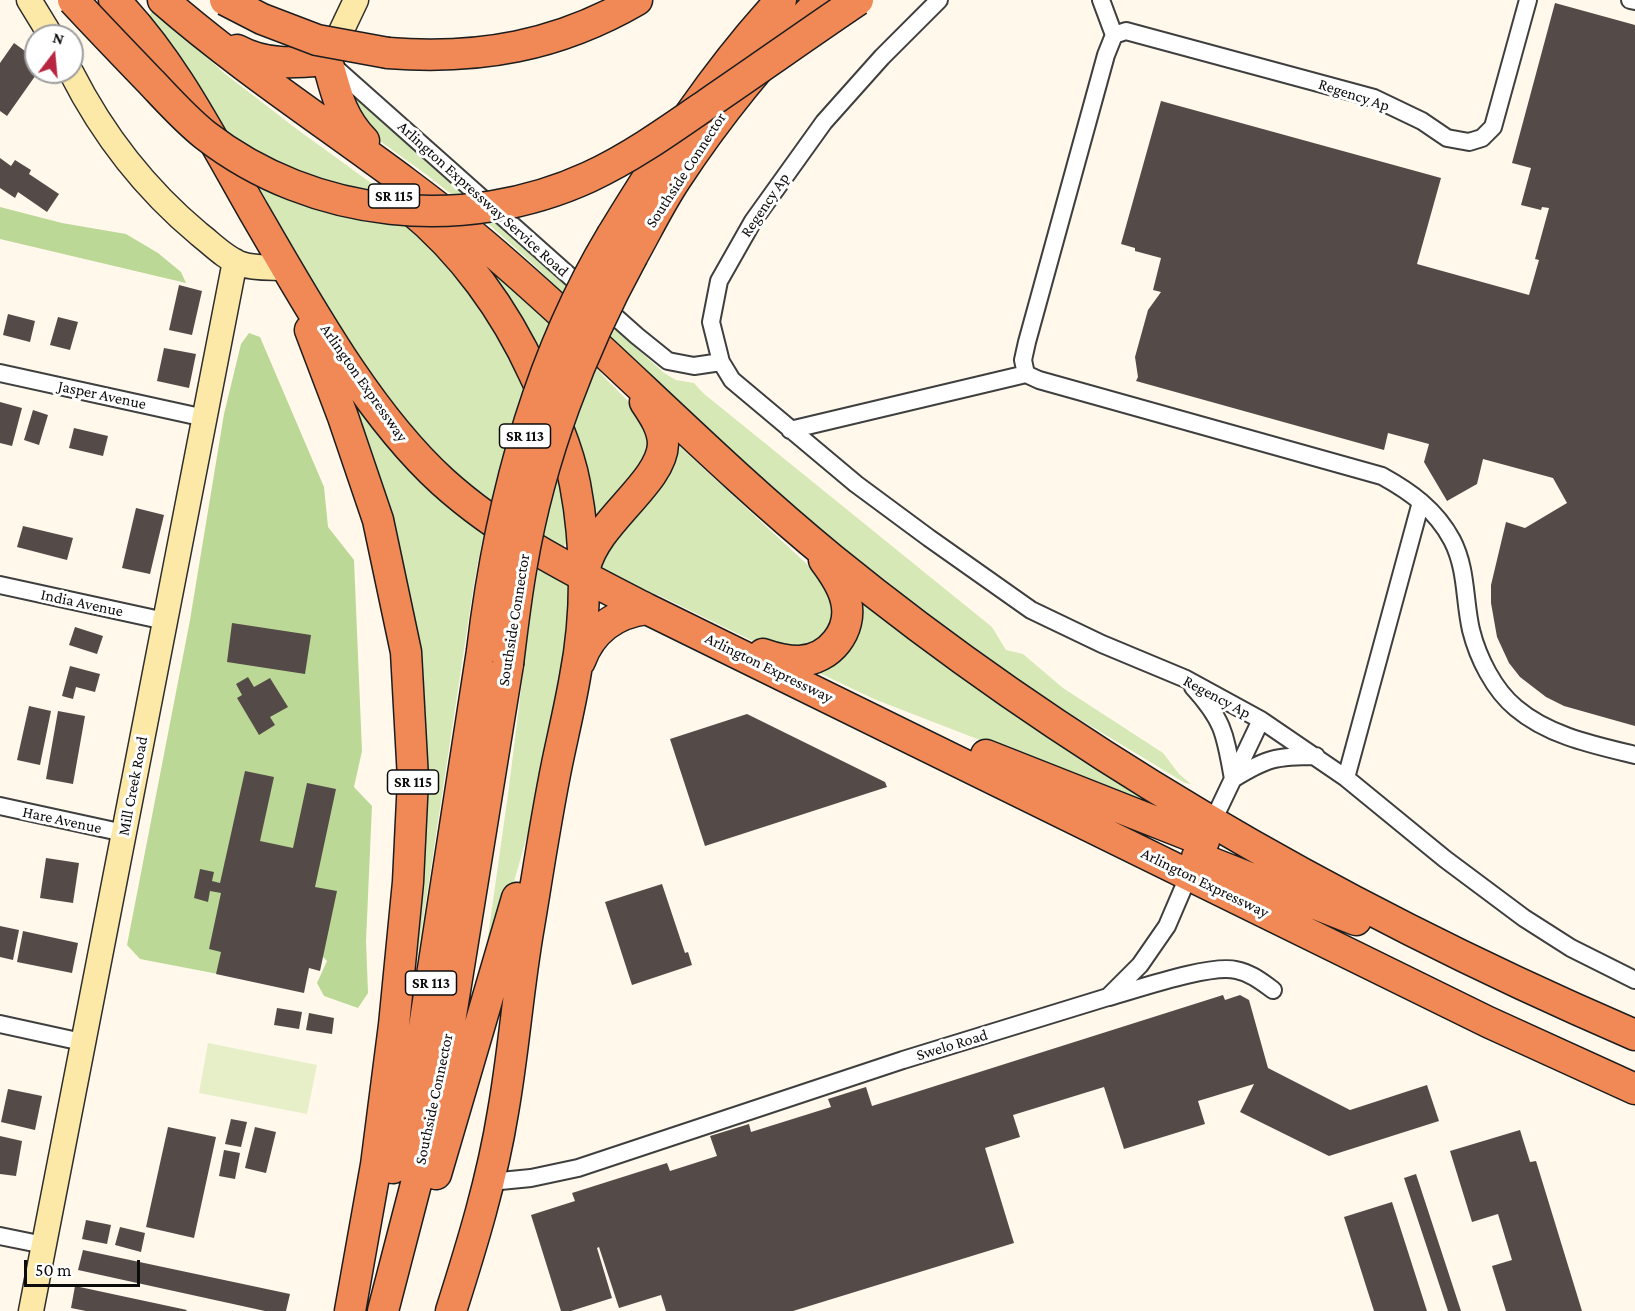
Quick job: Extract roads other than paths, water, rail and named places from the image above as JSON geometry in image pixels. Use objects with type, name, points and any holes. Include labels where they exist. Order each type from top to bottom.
[{"type":"highway","points":[[73,0],[176,108],[204,134],[245,161],[295,186],[330,198],[368,206],[425,211],[452,211],[500,205],[527,199],[587,178],[613,165],[675,126],[858,0]]},
{"type":"highway","name":"Arlington Expressway","points":[[114,0],[153,47],[181,86],[286,268],[369,396],[420,460],[453,491],[486,517],[536,550],[584,577],[812,689],[1201,849],[1497,1026],[1635,1089]]},
{"type":"highway","points":[[225,0],[280,27],[317,40],[388,53],[429,56],[473,54],[514,48],[592,23],[637,0]]},
{"type":"highway","name":"Southside Connector","points":[[355,1311],[372,1258],[422,1040],[495,657],[522,564],[533,509],[563,408],[597,325],[623,245],[654,166],[738,50],[781,0]]},
{"type":"highway","name":"Southside Connector","points":[[623,245],[675,181],[720,116],[802,19],[821,0]]},
{"type":"highway","points":[[166,5],[241,52],[257,59],[283,63],[327,60],[338,102],[351,126],[368,145],[422,194]]},
{"type":"highway","name":"Arlington Expressway","points":[[166,5],[268,84],[422,194],[508,266],[718,461],[800,532],[914,623],[1016,698],[1099,753],[1201,849],[1272,856],[1367,907],[1546,995],[1635,1035]]},
{"type":"highway","name":"SR 115","points":[[166,5],[205,51],[226,69],[280,112],[379,184],[429,224],[450,245],[499,310],[525,355],[554,417],[575,482],[584,577],[576,676],[557,766],[445,1143],[392,1311]]},
{"type":"highway","name":"SR 115","points":[[286,268],[343,417],[378,520],[406,652],[413,779],[408,882],[394,1025],[376,1165],[350,1311]]},
{"type":"highway","points":[[584,577],[589,556],[598,538],[650,475],[662,450],[661,430],[654,416],[637,391],[613,363]]},
{"type":"highway","points":[[689,629],[764,655],[792,661],[814,658],[831,648],[843,633],[847,621],[848,608],[845,596],[828,565],[800,532]]},
{"type":"highway","points":[[576,676],[584,652],[596,632],[623,615],[647,609]]},
{"type":"highway","name":"Southside Connector","points":[[383,1311],[417,1180],[447,1040],[495,657]]},
{"type":"highway","points":[[451,1311],[490,1182],[503,1113],[525,948],[557,766]]},
{"type":"highway","points":[[1201,849],[1546,995]]},
{"type":"street","points":[[29,0],[44,24]]},
{"type":"street","name":"Arlington Expressway Service Road","points":[[259,0],[668,361],[694,366],[721,362]]},
{"type":"street","points":[[327,60],[356,0]]},
{"type":"street","name":"Regency Ap","points":[[939,0],[838,104],[773,192],[740,242],[719,281],[711,322],[721,362],[732,380],[741,390],[856,484],[1031,610],[1075,632],[1186,679],[1261,720],[1317,756],[1454,866],[1524,918],[1571,948],[1635,980]]},
{"type":"street","points":[[1026,374],[1023,360],[1027,342],[1106,55],[1114,35],[1101,0]]},
{"type":"street","name":"Regency Ap","points":[[1114,35],[1126,30],[1374,98],[1422,121],[1447,138],[1469,142],[1482,138],[1493,127],[1528,0]]},
{"type":"street","points":[[1630,0],[1635,2]]},
{"type":"street","points":[[78,84],[97,120],[123,157],[159,198],[189,225],[235,261],[251,266],[286,268]]},
{"type":"street","name":"Mill Creek Road","points":[[31,1311],[235,261]]},
{"type":"street","name":"Jasper Avenue","points":[[0,373],[205,418]]},
{"type":"street","points":[[790,430],[1026,374],[1039,380],[1382,476],[1413,495],[1432,512],[1453,542],[1462,564],[1471,631],[1486,669],[1501,693],[1516,708],[1552,730],[1582,741],[1635,755]]},
{"type":"street","points":[[1346,778],[1421,502]]},
{"type":"street","name":"India Avenue","points":[[0,585],[165,621]]},
{"type":"street","points":[[1186,679],[1212,707],[1222,724],[1233,778],[1260,762],[1285,756],[1317,756]]},
{"type":"street","name":"Swelo Road","points":[[490,1182],[531,1178],[578,1168],[903,1060],[1108,997],[1140,965],[1167,926],[1261,720]]},
{"type":"street","name":"Hare Avenue","points":[[0,806],[124,833]]},
{"type":"street","points":[[1108,997],[1212,970],[1236,970],[1253,976],[1273,990]]},
{"type":"street","points":[[0,1024],[82,1042]]},
{"type":"street","points":[[0,1236],[44,1245]]}]
